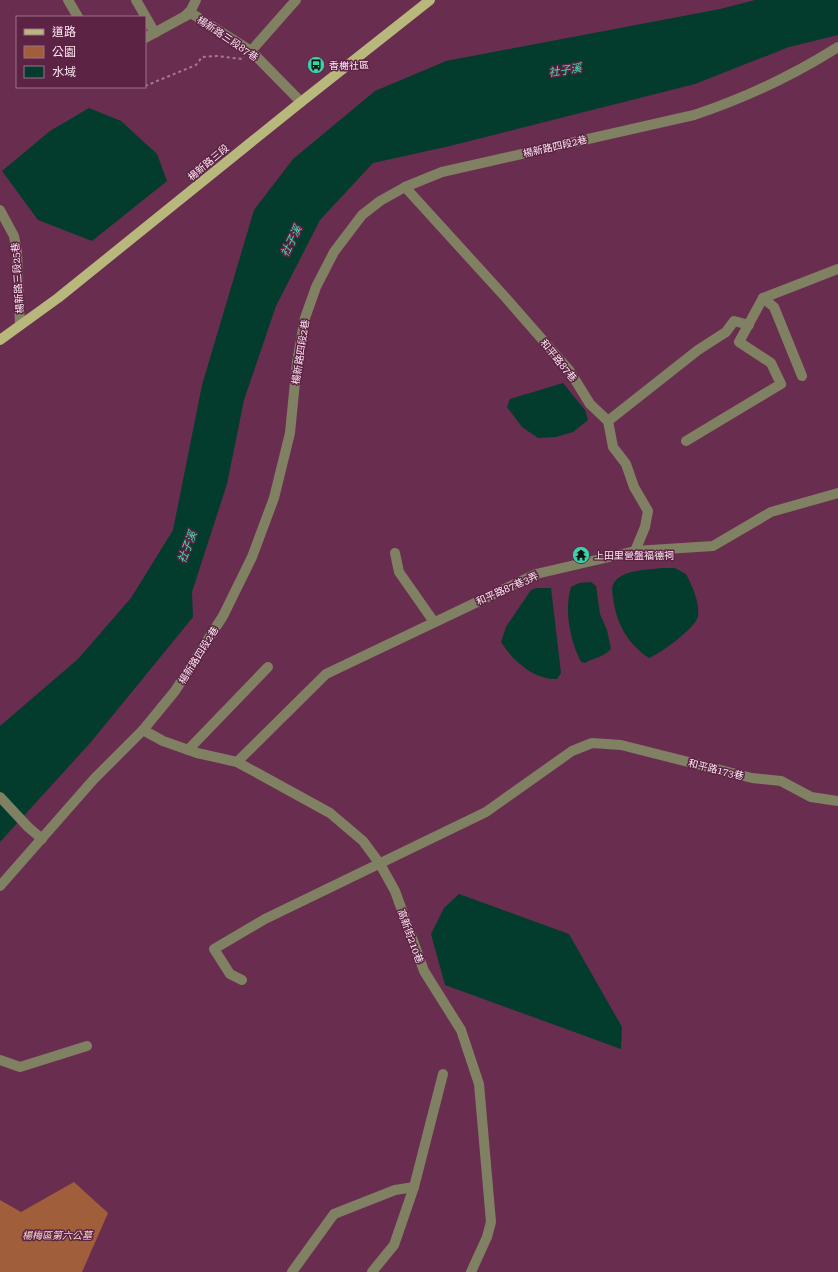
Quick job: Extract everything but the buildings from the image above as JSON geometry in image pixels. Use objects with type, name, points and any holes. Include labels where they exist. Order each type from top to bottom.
[{"type":"main road","name":"楊新路三段","points":[[0,340],[58,298],[166,213],[301,102],[430,0]]},
{"type":"street","points":[[68,0],[77,16]]},
{"type":"street","points":[[136,0],[145,16]]},
{"type":"street","points":[[185,16],[191,10],[196,0]]},
{"type":"street","points":[[251,50],[296,0]]},
{"type":"street","name":"楊新路三段87巷","points":[[146,38],[191,13],[251,50],[301,102]]},
{"type":"street","points":[[146,17],[155,33]]},
{"type":"street","name":"楊新路四段2巷","points":[[0,886],[94,779],[144,730],[175,691],[223,616],[252,557],[274,498],[288,440],[305,318],[316,287],[334,252],[362,216],[380,201],[405,187],[442,172],[694,115],[716,108],[759,91],[793,74],[838,47]]},
{"type":"street","name":"和平路87巷","points":[[405,187],[569,370],[590,404],[608,421]]},
{"type":"street","name":"楊新路三段25巷","points":[[0,210],[14,236],[17,252],[20,325]]},
{"type":"street","points":[[686,441],[781,384],[771,363],[739,342],[763,298],[838,269]]},
{"type":"street","points":[[763,298],[774,307],[802,376]]},
{"type":"street","points":[[635,551],[645,527],[648,511],[634,487],[626,464],[614,447],[608,421],[698,350],[726,332],[734,321],[749,325]]},
{"type":"street","name":"和平路87巷3弄","points":[[237,762],[326,674],[536,574],[635,551],[714,546],[771,512],[838,493]]},
{"type":"street","points":[[395,553],[399,572],[434,622]]},
{"type":"street","points":[[188,750],[268,666]]},
{"type":"street","name":"高新街210巷","points":[[144,730],[163,741],[188,750],[237,762],[330,813],[363,841],[380,864],[395,891],[424,971],[461,1030],[479,1084],[491,1222],[487,1237],[471,1272]]},
{"type":"street","name":"和平路173巷","points":[[380,864],[486,812],[572,751],[592,743],[621,745],[752,778],[781,781],[810,797],[838,801]]},
{"type":"street","points":[[0,797],[28,827],[42,839]]},
{"type":"street","points":[[242,980],[230,974],[214,949],[265,919],[380,864]]},
{"type":"street","points":[[0,1060],[20,1067],[88,1046]]},
{"type":"street","points":[[372,1272],[394,1245],[414,1187],[443,1074]]},
{"type":"street","points":[[292,1272],[334,1214],[395,1190],[414,1187]]},
{"type":"path","points":[[146,86],[196,65],[202,58],[217,56],[242,59],[251,50]]},
{"type":"green space","name":"楊梅區第六公墓","points":[[74,1182],[108,1213],[82,1272],[0,1272],[0,1200],[21,1212]]},
{"type":"water","name":"社子溪","points":[[755,0],[838,0],[838,35],[789,47],[695,84],[450,146],[373,163],[320,220],[276,306],[244,400],[227,484],[192,592],[193,617],[91,742],[0,842],[0,726],[78,659],[131,598],[173,530],[202,385],[254,210],[293,159],[375,91],[446,61],[720,9]]},
{"type":"water","points":[[89,108],[121,121],[157,154],[167,181],[92,241],[38,220],[2,171],[50,131]]},
{"type":"water","points":[[563,383],[585,410],[588,420],[573,432],[556,437],[538,438],[522,427],[507,407],[510,399]]},
{"type":"water","points":[[662,568],[675,568],[686,574],[697,600],[698,616],[696,621],[685,633],[669,646],[649,658],[635,646],[624,632],[617,615],[612,588],[616,580],[626,574]]},
{"type":"water","points":[[591,582],[596,586],[600,614],[607,630],[611,649],[605,654],[585,663],[581,662],[571,635],[568,605],[571,587],[579,583]]},
{"type":"water","points":[[537,588],[551,588],[561,673],[557,679],[532,673],[512,656],[501,642],[506,627],[531,590]]},
{"type":"water","points":[[459,894],[569,934],[622,1027],[621,1049],[445,985],[431,934],[444,908]]},
{"type":"place","name":"香榭社區","points":[[316,65]]},
{"type":"place","name":"上田里營盤福德祠","points":[[581,555]]}]
